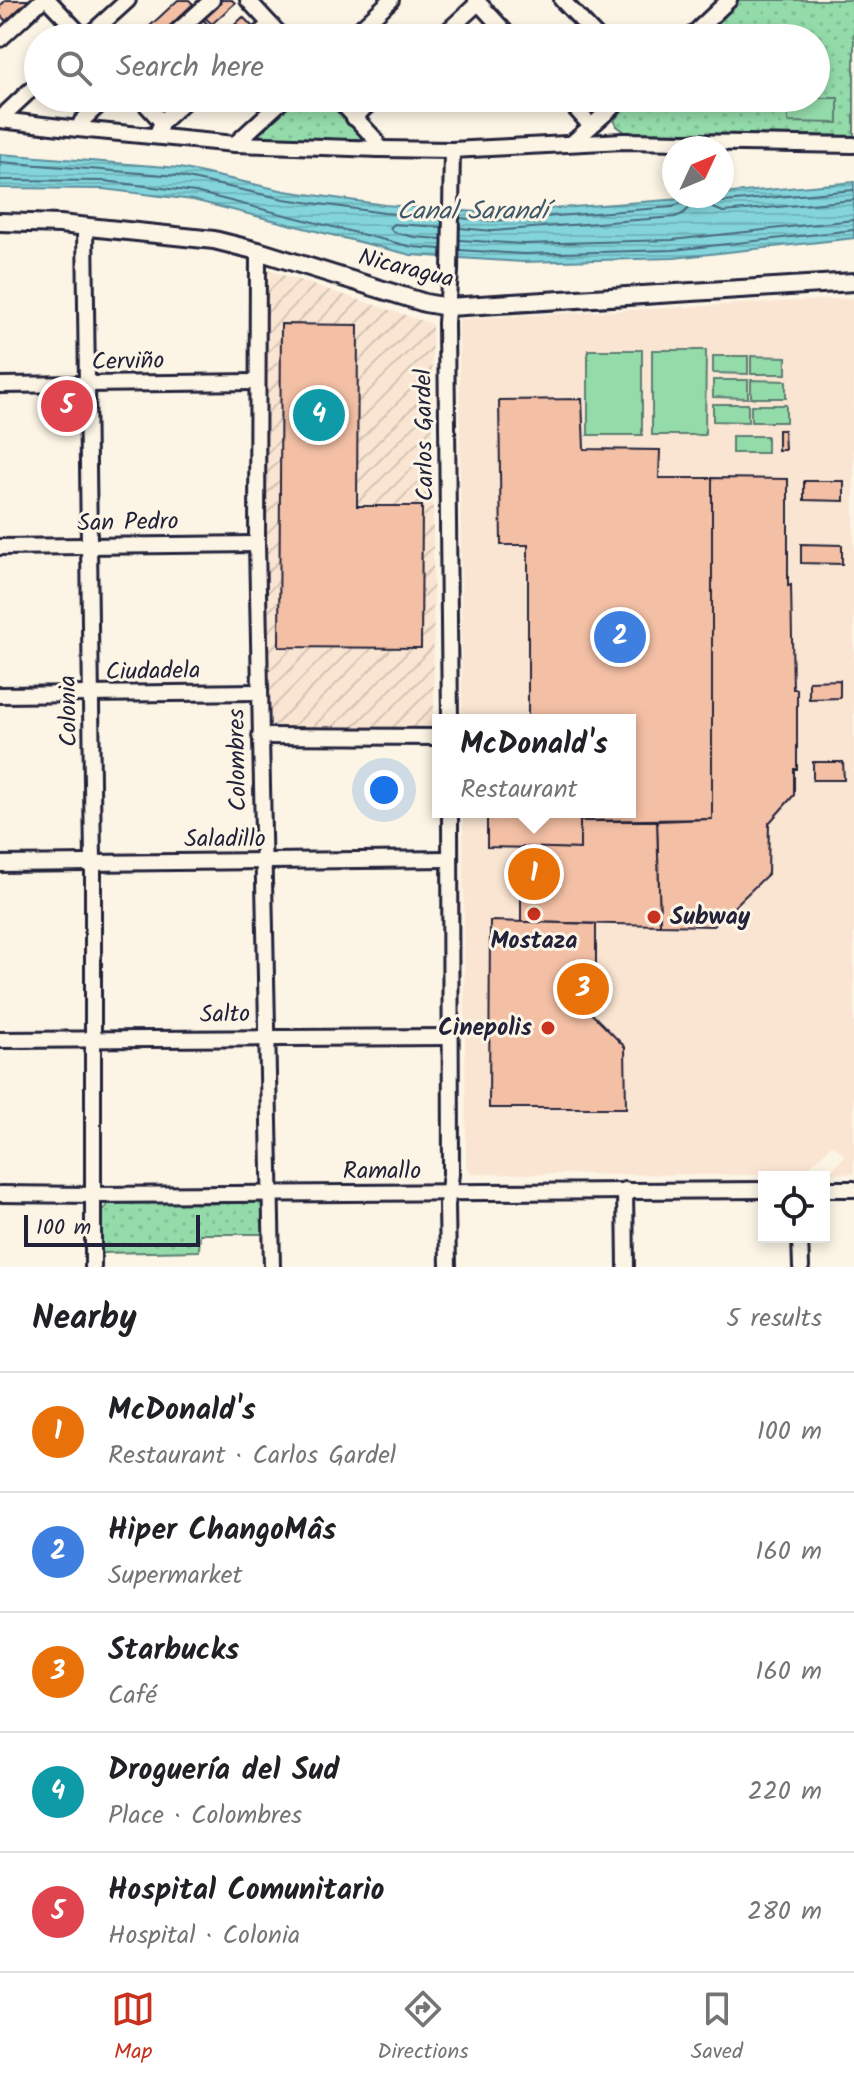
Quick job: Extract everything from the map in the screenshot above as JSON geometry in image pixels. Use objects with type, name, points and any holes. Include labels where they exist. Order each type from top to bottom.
[{"type":"main road","name":"Nicaragua","points":[[0,222],[85,226],[214,240],[425,303],[448,307],[854,282]]},
{"type":"street","points":[[0,39],[45,0],[70,24]]},
{"type":"street","points":[[101,24],[128,0]]},
{"type":"street","points":[[185,24],[212,0]]},
{"type":"street","points":[[248,0],[270,24]]},
{"type":"street","points":[[365,24],[391,0]]},
{"type":"street","points":[[562,0],[585,24]]},
{"type":"street","points":[[704,24],[729,0]]},
{"type":"street","points":[[454,24],[477,1],[498,24]]},
{"type":"street","points":[[1,120],[24,96]]},
{"type":"street","points":[[78,129],[91,112]]},
{"type":"street","points":[[153,112],[162,122]]},
{"type":"street","points":[[156,136],[162,122],[173,112]]},
{"type":"street","points":[[235,144],[270,112]]},
{"type":"street","points":[[349,112],[375,139],[379,149]]},
{"type":"street","points":[[354,118],[360,112]]},
{"type":"street","points":[[578,112],[591,126]]},
{"type":"street","points":[[572,143],[607,112]]},
{"type":"street","points":[[608,112],[609,130],[623,141]]},
{"type":"street","points":[[1,120],[235,144],[379,149],[452,150],[623,141],[854,145]]},
{"type":"street","name":"Carlos Gardel","points":[[450,714],[446,339],[452,150]]},
{"type":"street","name":"Colonia","points":[[85,226],[93,862],[93,1267]]},
{"type":"street","name":"Colombres","points":[[258,251],[259,692],[272,1267]]},
{"type":"street","name":"Cerviño","points":[[0,385],[257,382]]},
{"type":"street","name":"San Pedro","points":[[0,547],[257,544]]},
{"type":"street","name":"Ciudadela","points":[[0,695],[259,692]]},
{"type":"street","points":[[260,736],[432,737]]},
{"type":"street","points":[[448,1267],[451,1174],[450,818]]},
{"type":"street","name":"Saladillo","points":[[0,864],[450,859]]},
{"type":"street","name":"Salto","points":[[0,1040],[450,1037]]},
{"type":"street","points":[[830,1189],[854,1189]]},
{"type":"street","points":[[625,1190],[626,1267]]},
{"type":"street","name":"Ramallo","points":[[0,1194],[758,1190]]},
{"type":"street","points":[[800,1243],[801,1267]]},
{"type":"shaded area","points":[[265,269],[432,324],[434,714],[432,728],[266,728]]},
{"type":"shaded area","points":[[854,298],[854,1174],[830,1173],[845,1156],[833,1144],[805,1171],[758,1171],[758,1175],[472,1174],[466,1165],[463,818],[636,818],[636,714],[462,714],[459,319]]},
{"type":"green space","points":[[739,0],[854,0],[854,136],[625,132],[617,126],[614,120],[622,112],[830,112],[830,24],[714,24]]},
{"type":"green space","points":[[830,98],[838,98],[838,123],[788,122],[788,112],[830,112]]},
{"type":"green space","points":[[278,112],[343,112],[367,139],[261,140],[255,137],[255,133]]},
{"type":"green space","points":[[588,350],[642,350],[642,435],[588,435]]},
{"type":"green space","points":[[652,350],[706,350],[705,435],[652,435]]},
{"type":"green space","points":[[713,356],[748,356],[748,374],[713,373]]},
{"type":"green space","points":[[751,356],[786,357],[786,374],[751,374]]},
{"type":"green space","points":[[713,380],[748,380],[748,398],[713,397]]},
{"type":"green space","points":[[751,380],[786,381],[786,398],[751,398]]},
{"type":"green space","points":[[713,404],[748,404],[748,422],[713,421]]},
{"type":"green space","points":[[751,405],[786,405],[786,422],[751,422]]},
{"type":"green space","points":[[732,436],[767,436],[767,453],[732,453]]},
{"type":"green space","points":[[111,1201],[260,1201],[265,1208],[264,1234],[200,1234],[199,1251],[102,1253],[102,1211]]},
{"type":"water","name":"Canal Sarandí","points":[[0,154],[180,168],[285,191],[385,205],[491,213],[662,200],[662,208],[734,208],[734,193],[854,182],[854,238],[674,258],[523,262],[411,255],[193,200],[103,189],[0,188]]},
{"type":"building","points":[[6,0],[29,0],[6,21],[0,15],[0,6]]},
{"type":"building","points":[[178,0],[189,0],[193,4],[172,24],[152,24]]},
{"type":"building","points":[[220,0],[235,3],[212,24],[203,16]]},
{"type":"building","points":[[201,17],[207,24],[194,24]]},
{"type":"building","points":[[243,17],[250,24],[236,24]]},
{"type":"building","points":[[281,324],[358,325],[357,506],[422,506],[421,648],[279,647]]},
{"type":"building","points":[[58,388],[71,388],[76,394],[76,420],[58,419]]},
{"type":"building","points":[[582,399],[584,449],[660,450],[659,478],[712,478],[712,819],[580,821],[580,849],[487,847],[487,818],[636,818],[636,714],[528,714],[528,545],[501,545],[499,400]]},
{"type":"building","points":[[778,430],[784,430],[785,450],[778,450]]},
{"type":"building","points":[[712,478],[788,479],[788,586],[791,585],[793,689],[797,689],[794,795],[769,823],[768,874],[714,926],[660,925],[657,821],[712,819]]},
{"type":"building","points":[[804,481],[844,481],[844,501],[804,500]]},
{"type":"building","points":[[801,544],[842,545],[842,564],[801,563]]},
{"type":"building","points":[[840,680],[840,698],[809,699],[809,681]]},
{"type":"building","points":[[813,762],[843,762],[844,780],[813,780]]},
{"type":"building","points":[[580,821],[657,821],[660,925],[521,922],[521,847],[580,849]]},
{"type":"building","name":"Cinepolis","points":[[490,921],[596,924],[596,993],[587,1002],[587,1009],[625,1047],[626,1108],[489,1108]]},
{"type":"place","name":"Hospital Comunitario","points":[[67,406]]},
{"type":"place","name":"Droguería del Sud","points":[[319,415]]},
{"type":"place","name":"Hiper ChangoMâs","points":[[620,637]]},
{"type":"place","name":"McDonald's","points":[[534,874]]},
{"type":"place","name":"Mostaza","points":[[534,914]]},
{"type":"place","name":"Subway","points":[[654,917]]},
{"type":"place","name":"Starbucks","points":[[583,989]]},
{"type":"place","name":"Cinepolis","points":[[548,1028]]}]
